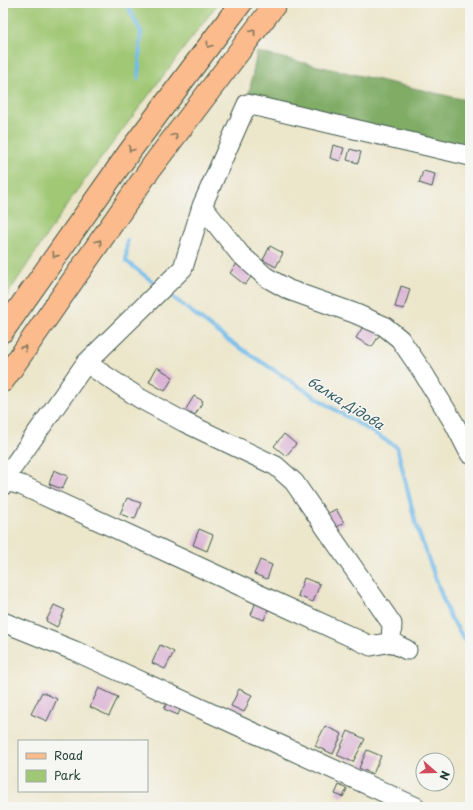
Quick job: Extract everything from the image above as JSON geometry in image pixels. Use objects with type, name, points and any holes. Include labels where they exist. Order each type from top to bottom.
[{"type":"main road","points":[[3,331],[130,151],[241,3]]},
{"type":"main road","points":[[3,381],[153,165],[276,3]]},
{"type":"street","points":[[3,481],[86,363],[183,268],[202,206],[247,104],[470,156]]},
{"type":"street","points":[[202,206],[240,254],[266,277],[289,290],[354,313],[384,326],[400,339],[462,425],[470,454]]},
{"type":"street","points":[[3,485],[10,482],[21,485],[371,646],[399,646],[392,624],[294,482],[276,466],[184,422],[141,399],[86,363]]},
{"type":"street","points":[[3,622],[75,651],[416,807]]},
{"type":"green space","points":[[3,3],[218,3],[75,193],[3,301]]},
{"type":"green space","points":[[257,52],[470,101],[470,156],[247,104]]},
{"type":"building","points":[[333,145],[344,148],[340,161],[330,158]]},
{"type":"building","points":[[350,149],[361,152],[358,163],[347,160]]},
{"type":"building","points":[[423,171],[435,174],[432,187],[419,183]]},
{"type":"building","points":[[270,246],[283,253],[276,267],[263,260]]},
{"type":"building","points":[[239,261],[254,273],[245,285],[230,273]]},
{"type":"building","points":[[401,286],[410,289],[404,309],[395,307]]},
{"type":"building","points":[[364,325],[380,334],[372,347],[356,338]]},
{"type":"building","points":[[157,367],[173,377],[165,391],[149,382]]},
{"type":"building","points":[[194,396],[203,401],[195,415],[186,409]]},
{"type":"building","points":[[284,434],[296,444],[286,456],[274,446]]},
{"type":"building","points":[[54,470],[68,476],[62,489],[49,484]]},
{"type":"building","points":[[127,498],[141,503],[135,519],[120,514]]},
{"type":"building","points":[[336,509],[344,523],[335,528],[327,514]]},
{"type":"building","points":[[199,529],[213,535],[207,551],[193,545]]},
{"type":"building","points":[[260,560],[272,565],[267,579],[254,574]]},
{"type":"building","points":[[304,578],[320,584],[313,602],[298,596]]},
{"type":"building","points":[[257,599],[270,604],[264,620],[251,615]]},
{"type":"building","points":[[54,605],[65,610],[57,627],[46,621]]},
{"type":"building","points":[[160,645],[174,652],[165,669],[152,663]]},
{"type":"building","points":[[99,688],[118,697],[109,716],[90,707]]},
{"type":"building","points":[[239,689],[252,695],[244,712],[231,706]]},
{"type":"building","points":[[42,692],[57,699],[47,721],[31,714]]},
{"type":"building","points":[[169,699],[182,705],[178,715],[164,709]]},
{"type":"building","points":[[325,726],[342,734],[333,754],[315,746]]},
{"type":"building","points":[[348,731],[365,739],[353,762],[337,755]]},
{"type":"building","points":[[367,750],[381,756],[373,774],[359,768]]},
{"type":"building","points":[[339,785],[347,789],[343,797],[335,794]]},
{"type":"waterway","name":"балка Дідова","points":[[126,3],[141,32],[138,78]]},
{"type":"waterway","name":"балка Дідова","points":[[127,241],[126,261],[157,285]]},
{"type":"waterway","name":"балка Дідова","points":[[166,292],[228,340],[334,409],[397,447],[416,525],[449,615],[470,648]]}]
